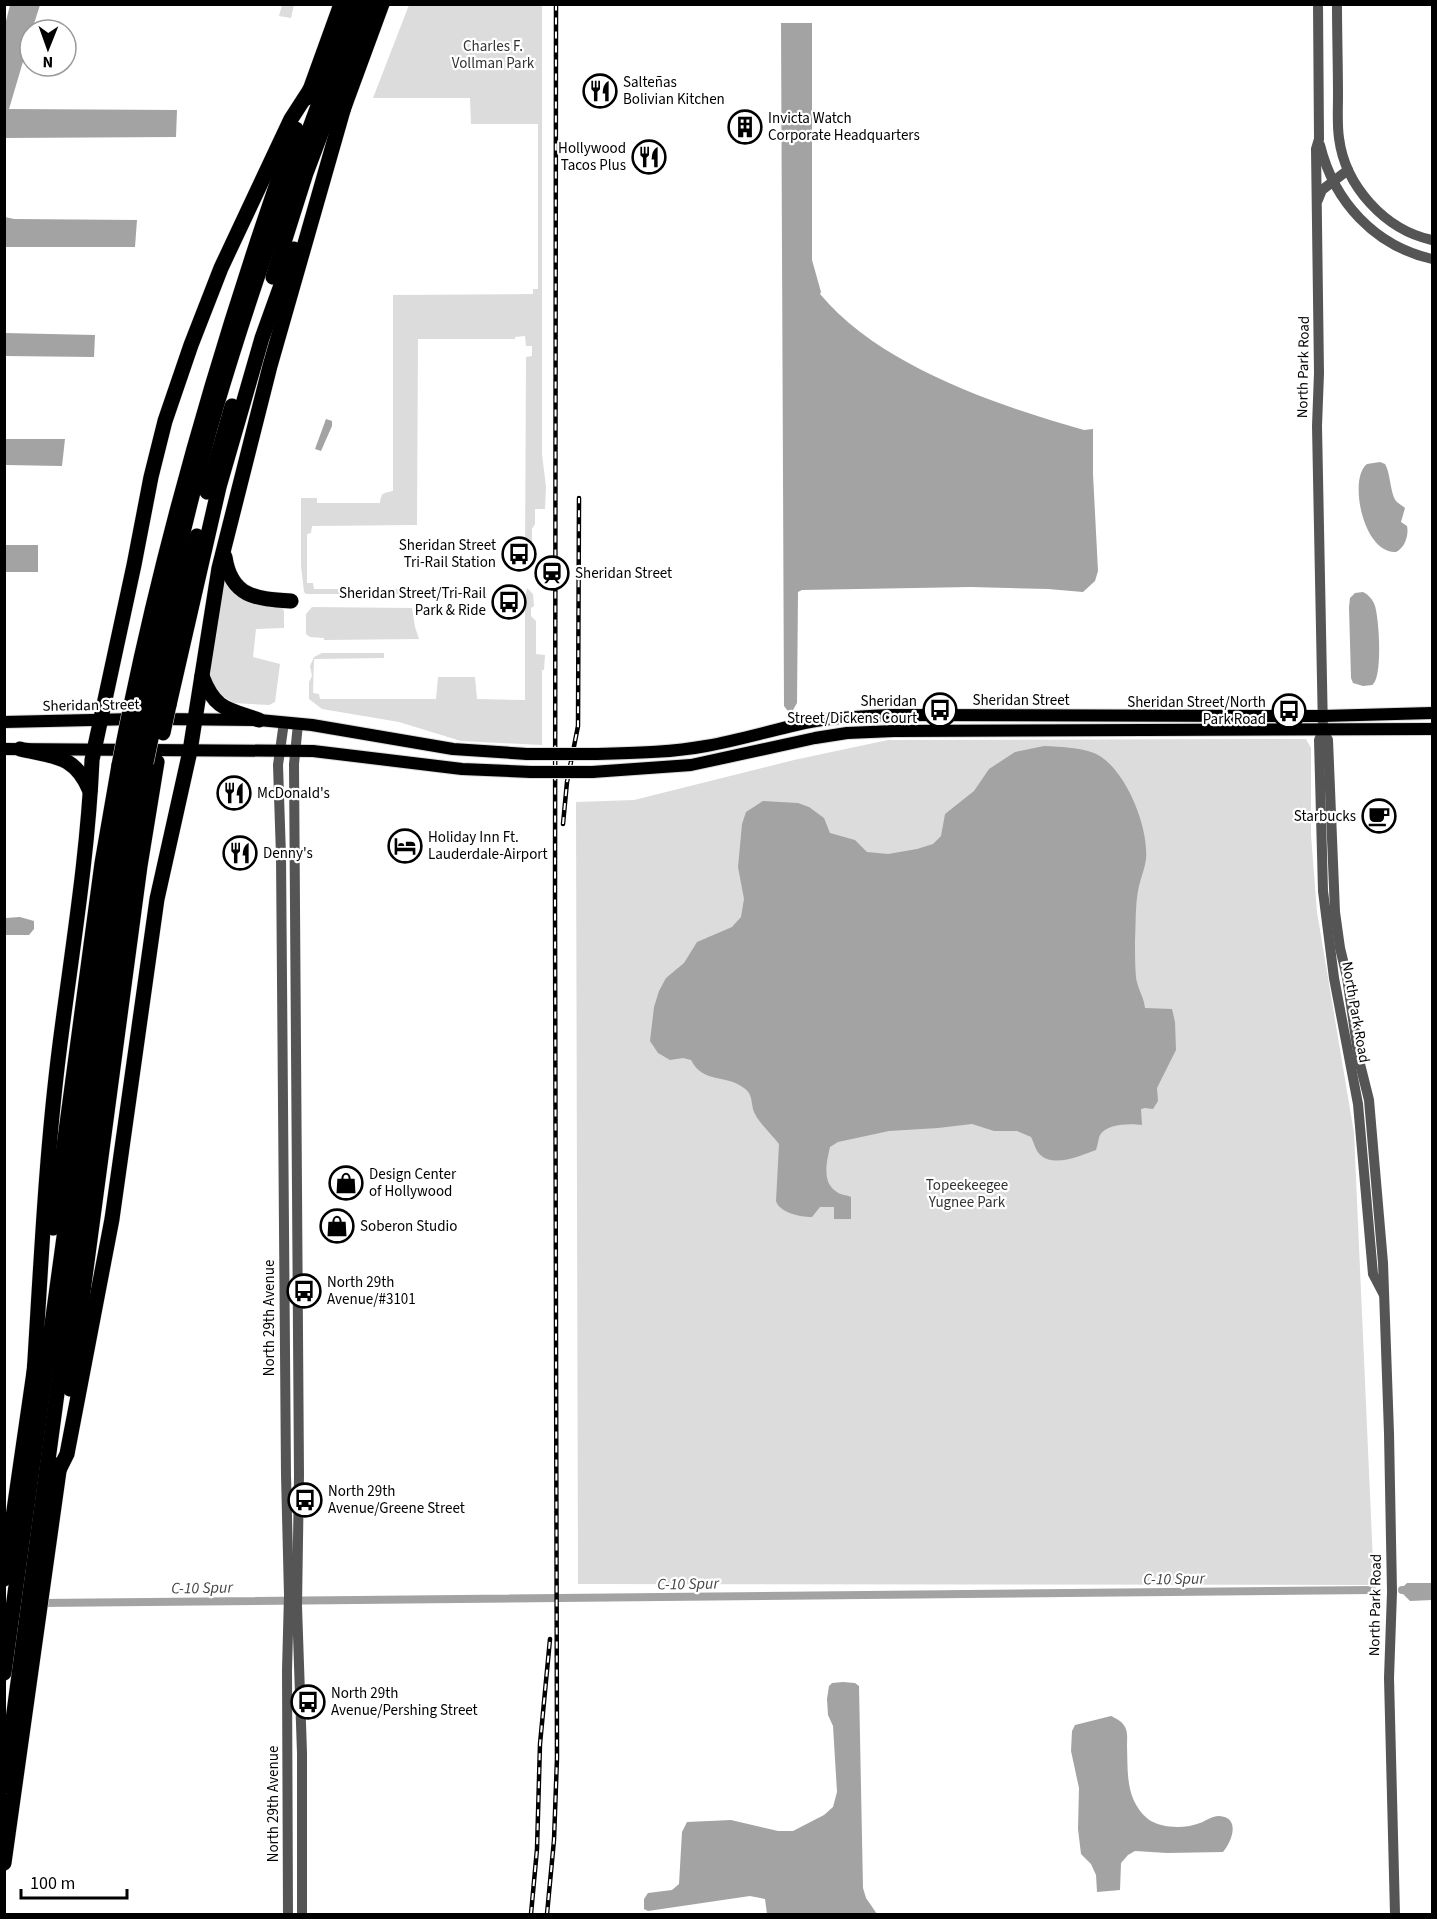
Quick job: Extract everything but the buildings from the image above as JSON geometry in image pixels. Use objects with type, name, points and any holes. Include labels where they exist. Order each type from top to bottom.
[{"type":"highway","points":[[151,705],[152,604],[188,466],[256,242],[341,4]]},
{"type":"highway","points":[[4,1786],[26,1620],[24,1584],[128,868],[139,764],[170,585],[220,396],[275,221],[356,4]]},
{"type":"highway","points":[[34,1374],[100,874],[139,764],[151,705],[175,626],[217,453],[306,173],[370,4]]},
{"type":"highway","points":[[151,705],[219,487],[262,338],[382,4]]},
{"type":"highway","points":[[4,1863],[26,1620],[24,1584],[34,1374],[53,1116],[94,750],[151,477],[190,345],[221,268],[291,119],[311,88]]},
{"type":"highway","points":[[58,1472],[67,1454],[92,1329],[126,1129],[158,899],[190,750],[219,568],[270,366],[346,100]]},
{"type":"highway","points":[[224,551],[228,573],[236,586],[244,592],[265,599],[291,601]]},
{"type":"highway","points":[[202,676],[209,694],[218,704],[260,720]]},
{"type":"highway","points":[[20,749],[72,764],[91,792]]},
{"type":"highway","points":[[24,1584],[58,1472],[140,866],[139,764]]},
{"type":"highway","points":[[4,1673],[26,1620]]},
{"type":"main road","name":"Sheridan Street","points":[[4,722],[100,719],[260,720],[343,729],[453,749],[526,754],[591,754],[652,752],[698,747],[811,722],[845,717],[892,715],[1323,716],[1432,713]]},
{"type":"main road","name":"Sheridan Street","points":[[4,749],[296,750],[332,752],[462,769],[592,772],[691,765],[847,733],[977,730],[1432,729]]},
{"type":"street","name":"North Park Road","points":[[1318,4],[1319,138],[1316,148],[1319,373],[1317,426],[1323,731],[1328,740],[1335,912],[1359,1060],[1369,1100],[1375,1151],[1384,1295],[1390,1456],[1392,1592],[1389,1678],[1395,1914]]},
{"type":"street","points":[[1337,4],[1339,138],[1348,170],[1358,188],[1376,210],[1410,232],[1432,240]]},
{"type":"street","points":[[1319,138],[1333,182],[1358,218],[1382,239],[1406,251],[1432,259]]},
{"type":"street","points":[[1318,200],[1322,190],[1348,170]]},
{"type":"street","name":"North 29th Avenue","points":[[284,722],[278,795],[281,865],[285,1464],[302,1753],[302,1914]]},
{"type":"street","name":"North 29th Avenue","points":[[288,1914],[287,1670],[300,1475],[296,750],[298,724]]},
{"type":"green space","points":[[282,5],[294,5],[291,18],[279,16]]},
{"type":"green space","name":"Charles F. Vollman Park","points":[[409,5],[542,5],[542,454],[546,487],[545,509],[535,509],[535,524],[532,529],[532,564],[525,565],[526,357],[532,356],[532,346],[526,346],[525,336],[515,337],[515,339],[418,339],[417,525],[312,526],[311,533],[307,534],[307,583],[313,583],[314,589],[409,589],[398,594],[306,594],[301,566],[301,498],[317,498],[317,503],[380,503],[383,494],[393,491],[393,295],[533,294],[533,289],[538,289],[538,124],[471,124],[470,98],[373,98]]},
{"type":"green space","points":[[223,579],[282,607],[284,611],[284,628],[256,629],[253,657],[280,664],[275,702],[269,705],[234,703],[209,688],[209,663]]},
{"type":"green space","points":[[527,588],[533,594],[534,606],[531,608],[531,616],[536,621],[536,654],[545,655],[544,670],[542,670],[542,745],[461,741],[399,722],[322,709],[309,699],[309,682],[312,676],[310,666],[314,657],[322,653],[384,653],[384,658],[314,659],[313,693],[319,694],[320,699],[436,699],[438,677],[475,677],[477,699],[525,700],[525,598]]},
{"type":"green space","points":[[312,607],[412,608],[419,639],[324,640],[324,638],[310,637],[306,634],[306,614]]},
{"type":"green space","name":"Topeekeegee Yugnee Park","points":[[1306,739],[1311,748],[1311,835],[1317,912],[1354,1133],[1374,1585],[578,1584],[576,802],[634,800],[794,760],[888,740]]},
{"type":"shaded area","points":[[10,5],[40,5],[36,18],[18,18],[18,78],[9,109],[177,110],[176,137],[5,138],[4,29]]},
{"type":"shaded area","points":[[781,23],[812,23],[812,260],[820,294],[845,319],[874,342],[942,380],[1050,420],[1084,430],[1093,429],[1098,571],[1095,581],[1083,592],[971,587],[802,590],[798,592],[797,703],[793,710],[788,711],[784,706]]},
{"type":"shaded area","points":[[5,217],[137,220],[135,247],[5,247]]},
{"type":"shaded area","points":[[4,333],[95,335],[94,357],[5,356]]},
{"type":"shaded area","points":[[326,419],[332,421],[332,426],[321,451],[315,449]]},
{"type":"shaded area","points":[[5,439],[65,439],[62,466],[5,465]]},
{"type":"shaded area","points":[[1380,462],[1387,468],[1395,499],[1405,508],[1401,522],[1407,526],[1407,537],[1402,548],[1396,552],[1384,549],[1375,541],[1367,529],[1359,499],[1361,472],[1367,464]]},
{"type":"shaded area","points":[[5,545],[38,545],[38,572],[5,572]]},
{"type":"shaded area","points":[[1363,592],[1375,606],[1379,660],[1378,672],[1372,685],[1363,686],[1353,683],[1351,678],[1349,607],[1350,598],[1355,593]]},
{"type":"shaded area","points":[[1044,746],[1082,750],[1094,753],[1105,760],[1125,784],[1139,815],[1144,831],[1146,859],[1136,906],[1136,979],[1145,1008],[1172,1009],[1175,1022],[1176,1050],[1157,1088],[1158,1101],[1153,1109],[1141,1109],[1142,1125],[1113,1126],[1100,1135],[1096,1150],[1065,1160],[1049,1160],[1043,1157],[1037,1151],[1031,1137],[1017,1131],[994,1131],[972,1124],[889,1131],[838,1142],[830,1147],[827,1177],[832,1188],[840,1194],[851,1197],[851,1219],[834,1219],[834,1207],[820,1207],[812,1217],[796,1215],[782,1209],[776,1201],[779,1144],[757,1118],[747,1091],[730,1081],[702,1073],[691,1060],[683,1058],[670,1060],[658,1053],[650,1041],[654,1007],[666,978],[684,963],[697,942],[732,927],[741,917],[744,899],[738,867],[742,824],[746,812],[763,801],[798,803],[809,807],[824,818],[830,833],[855,840],[867,852],[888,854],[917,849],[933,844],[941,836],[945,814],[974,791],[989,769],[1015,752]]},
{"type":"shaded area","points":[[20,917],[34,921],[34,929],[29,935],[5,935],[5,918]]},
{"type":"shaded area","points":[[1407,1583],[1432,1583],[1432,1600],[1410,1601],[1402,1593]]},
{"type":"shaded area","points":[[832,1683],[855,1683],[859,1686],[863,1888],[866,1898],[877,1914],[767,1914],[765,1899],[750,1896],[648,1911],[644,1909],[644,1899],[648,1893],[672,1890],[679,1884],[682,1832],[687,1822],[731,1820],[778,1831],[793,1831],[824,1815],[833,1807],[837,1792],[833,1726],[828,1715],[827,1699],[829,1686]]},
{"type":"shaded area","points":[[1111,1716],[1121,1722],[1126,1729],[1129,1785],[1135,1803],[1148,1819],[1165,1826],[1179,1827],[1191,1826],[1219,1816],[1226,1817],[1230,1821],[1233,1831],[1223,1852],[1135,1851],[1121,1863],[1120,1890],[1097,1892],[1096,1875],[1091,1864],[1081,1854],[1078,1829],[1079,1788],[1071,1751],[1072,1731],[1075,1725]]},
{"type":"waterway","name":"C-10 Spur","points":[[39,1603],[1372,1590]]},
{"type":"waterway","name":"C-10 Spur","points":[[1402,1590],[1432,1590]]},
{"type":"railway","points":[[547,1914],[554,1840],[557,1758],[556,4]]},
{"type":"railway","points":[[563,824],[567,782],[578,726],[579,498]]},
{"type":"railway","points":[[531,1914],[537,1849],[540,1744],[550,1639]]},
{"type":"place","name":"Salteñas Bolivian Kitchen","points":[[600,91]]},
{"type":"place","name":"Invicta Watch Corporate Headquarters","points":[[745,127]]},
{"type":"place","name":"Hollywood Tacos Plus","points":[[649,157]]},
{"type":"place","name":"Sheridan Street Tri-Rail Station","points":[[519,554]]},
{"type":"place","name":"Sheridan Street","points":[[552,573]]},
{"type":"place","name":"Sheridan Street/Tri-Rail Park & Ride","points":[[509,602]]},
{"type":"place","name":"Sheridan Street/Dickens Court","points":[[940,710]]},
{"type":"place","name":"Sheridan Street/North Park Road","points":[[1289,711]]},
{"type":"place","name":"McDonald's","points":[[234,793]]},
{"type":"place","name":"Starbucks","points":[[1379,816]]},
{"type":"place","name":"Holiday Inn Ft. Lauderdale-Airport","points":[[405,846]]},
{"type":"place","name":"Denny's","points":[[240,853]]},
{"type":"place","name":"Design Center of Hollywood","points":[[346,1183]]},
{"type":"place","name":"Soberon Studio","points":[[337,1226]]},
{"type":"place","name":"North 29th Avenue/#3101","points":[[304,1291]]},
{"type":"place","name":"North 29th Avenue/Greene Street","points":[[305,1500]]},
{"type":"place","name":"North 29th Avenue/Pershing Street","points":[[308,1702]]}]
